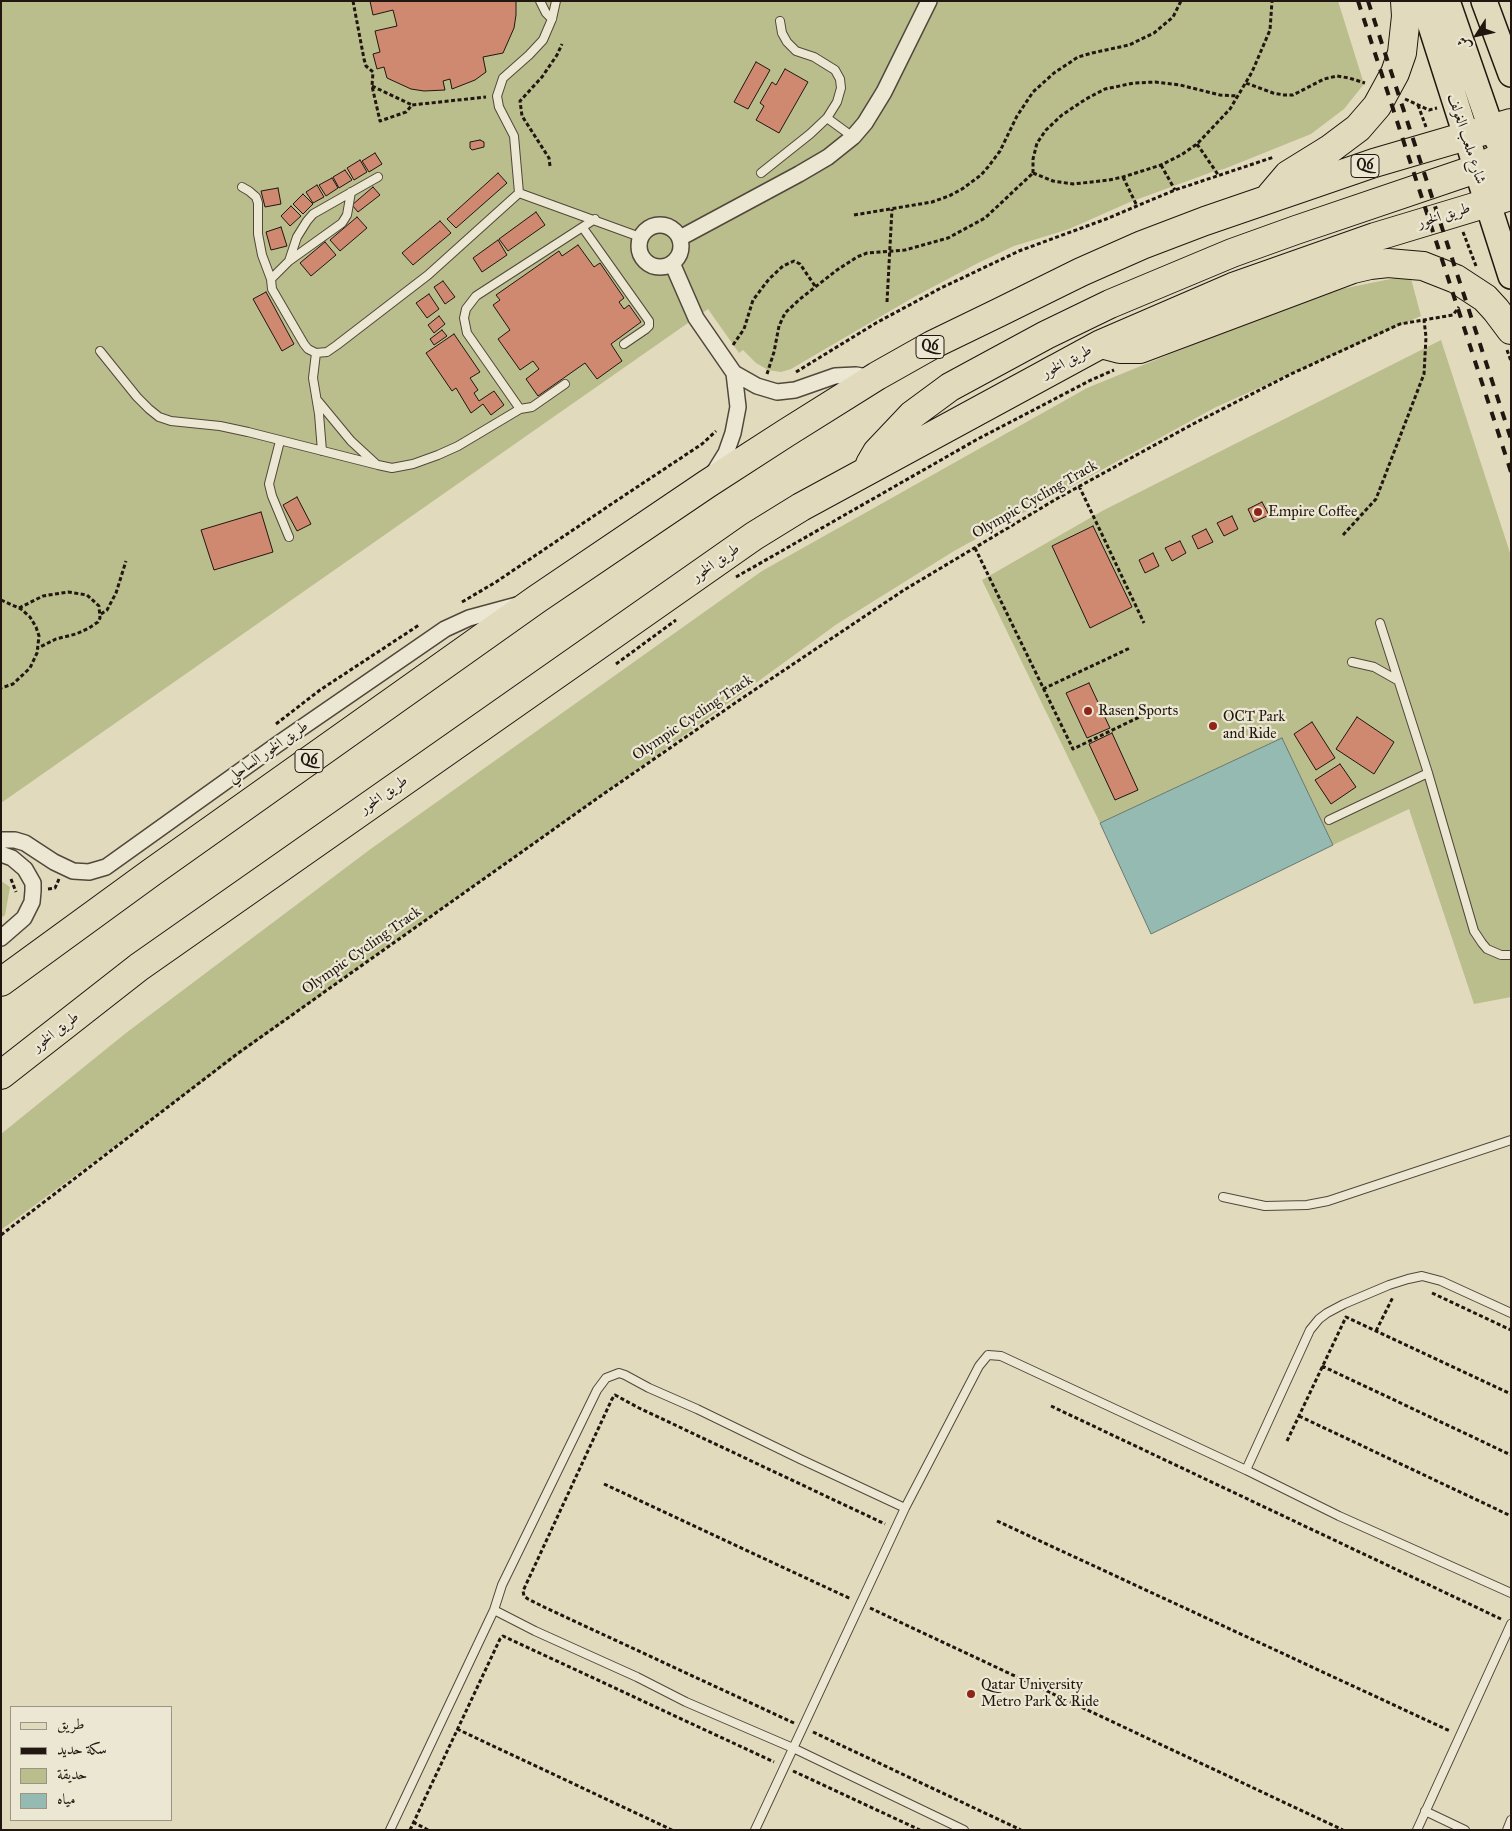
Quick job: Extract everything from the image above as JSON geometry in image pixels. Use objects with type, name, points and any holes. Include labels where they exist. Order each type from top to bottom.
[{"type":"highway","points":[[1267,200],[1288,175],[1344,140],[1363,123],[1377,106],[1396,73],[1402,53],[1406,1]]},
{"type":"highway","name":"Q6","points":[[1,982],[152,872],[537,599],[786,433],[874,378],[932,345],[1080,272],[1142,245],[1205,221],[1374,163],[1465,136],[1503,163]]},
{"type":"highway","points":[[865,472],[877,452],[920,409],[950,387],[1046,335],[1110,304],[1232,253],[1296,230],[1503,163]]},
{"type":"highway","name":"طريق الخور","points":[[1,1075],[139,967],[754,536],[801,507],[1101,344],[1233,287],[1374,237],[1503,163]]},
{"type":"highway","points":[[1101,344],[1110,348],[1130,350],[1150,346],[1353,269],[1388,263],[1423,266],[1456,279],[1485,298],[1496,310],[1509,339]]},
{"type":"main road","name":"شارع ملعب الغولف","points":[[1423,1],[1465,136]]},
{"type":"main road","name":"شارع ملعب الغولف","points":[[1448,1],[1503,163],[1511,276]]},
{"type":"main road","points":[[1484,1],[1511,74]]},
{"type":"street","points":[[680,238],[828,157],[852,137],[865,123],[884,92],[929,1]]},
{"type":"street","points":[[660,225],[672,228],[680,238],[679,254],[672,263],[662,267],[655,267],[644,261],[639,250],[640,237],[648,228],[660,225]]},
{"type":"street","points":[[672,263],[696,318],[734,373],[757,386],[777,392],[794,390],[835,376],[856,375],[874,378]]},
{"type":"street","points":[[707,484],[726,453],[733,433],[738,407],[734,373]]},
{"type":"street","name":"طريق الخور الساحلي","points":[[1,840],[15,840],[26,844],[64,867],[80,872],[106,867],[444,630],[469,618],[537,599]]},
{"type":"street","points":[[1,854],[12,858],[25,869],[33,883],[32,902],[24,918],[1,938]]},
{"type":"lane","points":[[540,1],[552,19]]},
{"type":"lane","points":[[520,193],[514,136],[499,106],[497,96],[503,78],[538,45],[552,19],[556,1]]},
{"type":"lane","points":[[761,173],[827,118],[837,102],[841,88],[840,79],[835,70],[796,51],[787,42],[782,32],[780,21]]},
{"type":"lane","points":[[827,118],[852,137]]},
{"type":"lane","points":[[289,262],[297,237],[313,214],[378,176]]},
{"type":"lane","points":[[242,187],[256,197],[258,203],[258,234],[272,289],[304,344],[308,349],[316,353],[327,352],[338,345],[428,275],[520,193]]},
{"type":"lane","points":[[271,280],[289,262],[342,223],[347,215],[351,192]]},
{"type":"lane","points":[[520,193],[640,237]]},
{"type":"lane","points":[[520,409],[468,333],[464,318],[466,309],[476,296],[595,220]]},
{"type":"lane","points":[[583,228],[649,321],[649,326],[646,329],[624,344]]},
{"type":"lane","points":[[100,351],[137,397],[159,417],[171,421],[220,426],[392,468],[412,464],[438,455],[476,436],[520,409],[532,407],[565,384]]},
{"type":"lane","points":[[316,353],[313,378],[322,432],[322,450]]},
{"type":"lane","points":[[317,399],[350,441],[378,466]]},
{"type":"lane","points":[[280,441],[269,484],[289,537]]},
{"type":"lane","points":[[1380,623],[1428,773],[1474,931],[1487,949],[1501,955],[1511,955]]},
{"type":"lane","points":[[1352,662],[1374,667],[1398,680]]},
{"type":"lane","points":[[1329,820],[1428,773]]},
{"type":"lane","points":[[1223,1197],[1265,1206],[1321,1202],[1349,1195],[1511,1140]]},
{"type":"lane","points":[[1246,1470],[1310,1330],[1319,1318],[1335,1308],[1389,1285],[1422,1276],[1441,1280],[1511,1313]]},
{"type":"lane","points":[[756,1830],[905,1508],[975,1374],[983,1360],[988,1356],[1001,1356],[1246,1470],[1339,1516],[1511,1593]]},
{"type":"lane","points":[[390,1830],[494,1610],[502,1585],[597,1390],[601,1383],[612,1375],[625,1374],[649,1388],[905,1508]]},
{"type":"lane","points":[[494,1610],[686,1702],[793,1748],[964,1830]]},
{"type":"lane","points":[[1417,1830],[1511,1624]]},
{"type":"lane","points":[[1425,1811],[1465,1830]]},
{"type":"lane","points":[[1507,1830],[1511,1820]]},
{"type":"path","points":[[353,1],[364,59],[366,66],[373,72],[372,86],[380,121],[406,112],[412,105]]},
{"type":"path","points":[[854,215],[932,202],[949,196],[973,181],[988,168],[1000,152],[1017,116],[1033,92],[1054,73],[1078,58],[1129,45],[1154,33],[1173,17],[1181,1]]},
{"type":"path","points":[[1033,173],[1053,181],[1073,184],[1095,182],[1123,177],[1161,165],[1197,144],[1220,121],[1239,96],[1246,83],[1270,30],[1272,1]]},
{"type":"path","points":[[550,166],[549,158],[522,116],[520,101],[542,76],[557,55],[562,44]]},
{"type":"path","points":[[1246,83],[1284,95],[1293,95],[1324,79],[1337,76],[1371,85]]},
{"type":"path","points":[[773,376],[766,376],[774,352],[781,320],[792,306],[815,286],[857,257],[866,253],[891,252],[924,246],[948,238],[985,218],[1033,173],[1033,159],[1037,143],[1046,130],[1062,115],[1086,99],[1105,89],[1134,83],[1155,82],[1180,85],[1220,95],[1239,96]]},
{"type":"path","points":[[372,86],[412,105],[497,96]]},
{"type":"path","points":[[1400,97],[1428,110],[1455,104]]},
{"type":"path","points":[[1418,104],[1426,128]]},
{"type":"path","points":[[1197,144],[1219,176]]},
{"type":"path","points":[[788,374],[796,372],[876,323],[941,288],[1019,251],[1175,190],[1281,154]]},
{"type":"path","points":[[1161,165],[1175,190]]},
{"type":"path","points":[[1123,177],[1137,206]]},
{"type":"path","points":[[887,302],[892,209]]},
{"type":"path","points":[[1463,231],[1477,267]]},
{"type":"path","points":[[721,354],[740,336],[753,300],[768,279],[782,266],[794,261],[800,264],[815,286]]},
{"type":"path","name":"Olympic Cycling Track","points":[[1,1235],[237,1054],[585,806],[904,590],[1079,486],[1193,424],[1291,374],[1400,324],[1453,315]]},
{"type":"path","points":[[1343,535],[1376,499],[1424,374],[1426,337],[1424,320]]},
{"type":"path","points":[[1509,339],[1511,361]]},
{"type":"path","points":[[731,580],[976,440],[1092,380],[1118,369]]},
{"type":"path","points":[[459,604],[496,582],[702,444],[718,430],[720,424]]},
{"type":"path","points":[[1079,486],[1144,623]]},
{"type":"path","points":[[975,548],[1073,749],[1158,708]]},
{"type":"path","points":[[101,614],[107,610],[116,593],[126,561]]},
{"type":"path","points":[[19,608],[43,596],[59,593],[87,595],[99,606],[101,614],[98,622],[76,634],[56,639],[38,648]]},
{"type":"path","points":[[1,600],[19,608],[30,617],[39,636],[34,661],[25,673],[12,684],[1,688]]},
{"type":"path","points":[[616,664],[677,619]]},
{"type":"path","points":[[276,724],[320,690],[424,622]]},
{"type":"path","points":[[1043,689],[1130,648]]},
{"type":"path","points":[[10,876],[17,894],[33,892],[55,888],[64,867]]},
{"type":"path","points":[[1427,1290],[1511,1330]]},
{"type":"path","points":[[1376,1331],[1388,1305],[1395,1295]]},
{"type":"path","points":[[1287,1441],[1346,1317],[1511,1394]]},
{"type":"path","points":[[1322,1366],[1511,1455]]},
{"type":"path","points":[[896,1529],[615,1395],[523,1591],[524,1596],[546,1608],[1021,1830]]},
{"type":"path","points":[[1051,1406],[1503,1620]]},
{"type":"path","points":[[1299,1416],[1511,1516]]},
{"type":"path","points":[[604,1484],[1343,1830]]},
{"type":"path","points":[[997,1521],[1460,1736]]},
{"type":"path","points":[[410,1830],[500,1639],[506,1636],[527,1648],[920,1830]]},
{"type":"path","points":[[457,1728],[672,1830]]},
{"type":"path","points":[[413,1822],[428,1830]]},
{"type":"green space","points":[[1,1],[1338,1],[1364,84],[1344,109],[1311,134],[1224,169],[1130,202],[1069,229],[1014,246],[914,297],[791,369],[781,372],[768,370],[756,363],[743,350],[739,353],[708,309],[1,803]]},
{"type":"green space","points":[[1410,275],[1421,316],[1216,407],[954,551],[837,624],[602,795],[349,974],[1,1230],[1,1134],[126,1033],[372,848],[762,571],[1087,388],[1317,294]]},
{"type":"green space","points":[[1441,340],[1511,556],[1511,997],[1474,1004],[1409,809],[1333,845],[1282,738],[1100,823],[982,580],[1104,510]]},
{"type":"green space","points":[[1,881],[10,887],[5,915],[1,918]]},
{"type":"water","points":[[1282,738],[1333,845],[1151,934],[1100,823]]},
{"type":"building","points":[[370,1],[516,1],[516,15],[514,28],[503,53],[483,57],[486,72],[475,80],[452,89],[450,79],[443,81],[445,90],[424,91],[411,89],[387,78],[384,67],[377,69],[373,54],[380,52],[375,31],[397,26],[393,10],[373,15]]},
{"type":"building","points":[[756,62],[770,70],[748,109],[734,102]]},
{"type":"building","points":[[785,69],[808,82],[779,133],[756,120],[764,106],[760,103],[772,82],[776,85]]},
{"type":"building","points":[[480,140],[484,142],[484,147],[472,150],[470,148],[470,142]]},
{"type":"building","points":[[375,153],[382,164],[369,172],[362,161]]},
{"type":"building","points":[[360,160],[367,172],[354,180],[347,168]]},
{"type":"building","points":[[345,170],[352,180],[339,188],[333,177]]},
{"type":"building","points":[[498,173],[507,183],[456,228],[447,219]]},
{"type":"building","points":[[332,178],[338,188],[326,196],[319,185]]},
{"type":"building","points":[[317,185],[324,197],[313,203],[306,192]]},
{"type":"building","points":[[373,187],[380,195],[358,212],[352,205]]},
{"type":"building","points":[[278,188],[281,204],[265,207],[261,191]]},
{"type":"building","points":[[303,194],[313,204],[303,214],[293,204]]},
{"type":"building","points":[[291,206],[301,216],[290,226],[281,216]]},
{"type":"building","points":[[536,212],[545,225],[508,251],[499,239]]},
{"type":"building","points":[[357,217],[367,228],[340,251],[330,240]]},
{"type":"building","points":[[440,221],[451,233],[413,265],[402,253]]},
{"type":"building","points":[[281,227],[287,246],[271,250],[266,232]]},
{"type":"building","points":[[498,240],[507,255],[482,272],[473,258]]},
{"type":"building","points":[[325,242],[336,255],[311,276],[300,263]]},
{"type":"building","points":[[578,245],[594,267],[600,263],[624,298],[619,302],[624,309],[629,305],[641,322],[611,344],[622,361],[597,379],[585,363],[538,396],[526,379],[539,369],[533,361],[520,370],[498,339],[510,330],[493,305],[500,300],[496,295],[559,251],[562,256]]},
{"type":"building","points":[[443,281],[455,297],[445,304],[434,287]]},
{"type":"building","points":[[266,292],[294,344],[282,351],[253,299]]},
{"type":"building","points":[[429,294],[439,309],[427,318],[416,303]]},
{"type":"building","points":[[439,316],[445,324],[434,333],[428,325]]},
{"type":"building","points":[[442,330],[447,336],[434,345],[430,339]]},
{"type":"building","points":[[454,334],[480,372],[470,378],[478,390],[474,393],[479,401],[494,391],[504,405],[491,415],[483,404],[471,413],[456,388],[452,391],[426,353]]},
{"type":"building","points":[[297,497],[311,524],[297,531],[283,505]]},
{"type":"building","name":"Empire Coffee","points":[[1262,502],[1269,515],[1254,522],[1248,509]]},
{"type":"building","points":[[261,512],[273,552],[214,570],[201,530]]},
{"type":"building","points":[[1232,516],[1238,529],[1224,536],[1217,523]]},
{"type":"building","points":[[1093,526],[1132,607],[1090,628],[1052,546]]},
{"type":"building","points":[[1206,529],[1213,542],[1198,549],[1192,536]]},
{"type":"building","points":[[1180,541],[1186,553],[1172,561],[1165,548]]},
{"type":"building","points":[[1153,553],[1159,566],[1145,573],[1139,560]]},
{"type":"building","name":"Rasen Sports","points":[[1089,683],[1110,728],[1087,738],[1066,693]]},
{"type":"building","points":[[1357,717],[1394,742],[1374,774],[1336,749]]},
{"type":"building","points":[[1312,722],[1335,758],[1316,770],[1294,734]]},
{"type":"building","points":[[1112,733],[1138,790],[1115,800],[1089,744]]},
{"type":"building","points":[[1340,764],[1356,787],[1331,804],[1315,780]]},
{"type":"railway","points":[[1358,1],[1511,472]]},
{"type":"railway","points":[[1368,1],[1511,439]]},
{"type":"place","name":"Empire Coffee","points":[[1258,512]]},
{"type":"place","name":"Rasen Sports","points":[[1088,711]]},
{"type":"place","name":"OCT Park and Ride","points":[[1213,726]]},
{"type":"place","name":"Qatar University Metro Park & Ride","points":[[971,1694]]}]
